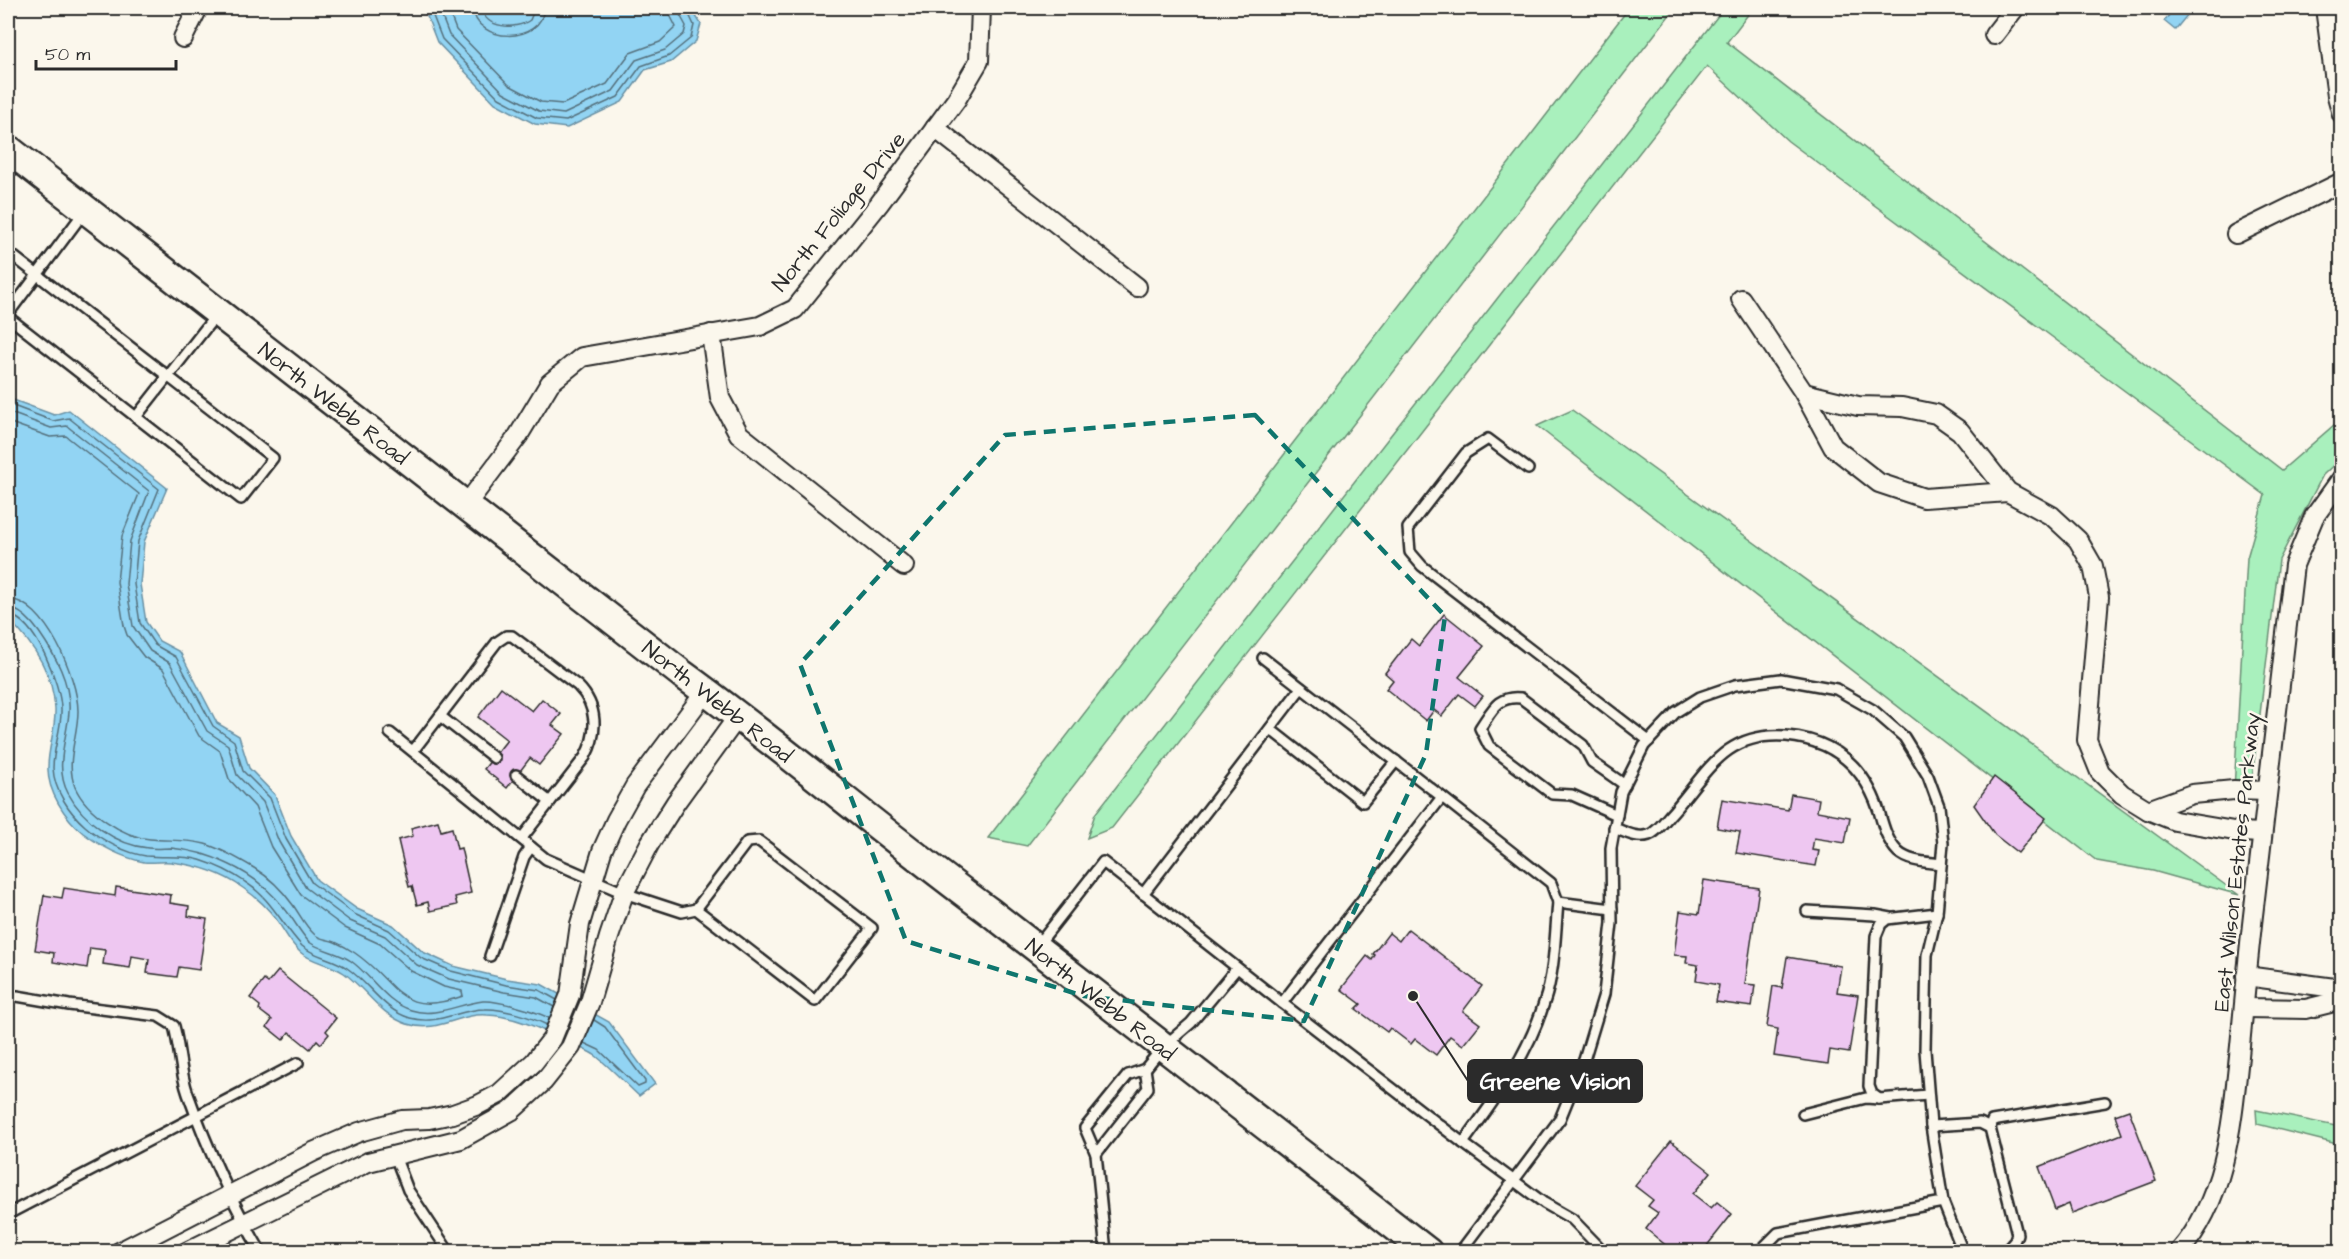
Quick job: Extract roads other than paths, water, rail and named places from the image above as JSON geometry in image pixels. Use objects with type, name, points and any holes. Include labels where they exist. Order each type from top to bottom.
[{"type":"main road","name":"North Webb Road","points":[[8,149],[739,715],[935,872],[1036,947],[1428,1251]]},
{"type":"street","points":[[183,38],[198,8]]},
{"type":"street","name":"North Foliage Drive","points":[[466,505],[518,436],[550,383],[582,357],[760,326],[795,309],[879,204],[956,100],[979,61],[981,8]]},
{"type":"street","points":[[1994,35],[2015,8]]},
{"type":"street","points":[[2325,8],[2337,96],[2342,114]]},
{"type":"street","points":[[935,128],[1137,287]]},
{"type":"street","points":[[2236,234],[2342,182]]},
{"type":"street","points":[[1741,298],[1804,393],[1833,447],[1880,483],[1924,498],[2008,492]]},
{"type":"street","points":[[711,334],[720,398],[739,434],[904,566]]},
{"type":"street","points":[[1804,393],[1858,406],[1902,407],[1936,414],[1960,431],[2008,492],[2052,516],[2078,540],[2093,566],[2099,597],[2087,740],[2100,772],[2122,794],[2148,810],[2175,821],[2240,832],[2262,833]]},
{"type":"street","name":"East Wilson Estates Parkway","points":[[2179,1251],[2188,1241],[2208,1208],[2224,1161],[2234,1102],[2246,976],[2294,565],[2314,517],[2342,478]]},
{"type":"street","points":[[119,1251],[231,1196],[313,1152],[359,1132],[402,1120],[429,1119],[453,1114],[478,1105],[499,1094],[534,1062],[552,1039],[570,995],[580,924],[602,851],[635,786],[706,691]]},
{"type":"street","points":[[186,1251],[368,1162],[461,1139],[511,1111],[544,1081],[571,1047],[590,1002],[624,892],[650,843],[676,802],[739,715]]},
{"type":"street","points":[[2148,810],[2192,794],[2234,790],[2267,792]]},
{"type":"street","points":[[2246,976],[2342,989]]},
{"type":"street","points":[[2244,1008],[2306,1009],[2342,1000]]},
{"type":"lane","points":[[8,252],[36,275],[167,377],[273,458],[241,499],[8,316],[36,275],[85,210]]},
{"type":"lane","points":[[136,417],[218,313]]},
{"type":"lane","points":[[1528,470],[1488,439],[1466,453],[1408,528],[1410,552],[1422,566],[1649,741]]},
{"type":"lane","points":[[412,751],[497,642],[506,636],[512,636],[578,686],[588,695],[594,712],[592,745],[522,838]]},
{"type":"lane","points":[[1263,658],[1551,883],[1558,902],[1552,965],[1541,1012],[1525,1052],[1506,1086],[1462,1143]]},
{"type":"lane","points":[[1460,1251],[1560,1119],[1584,1060],[1604,994],[1612,909],[1611,848],[1614,828],[1621,792],[1644,746],[1676,712],[1700,697],[1735,685],[1781,679],[1836,689],[1873,710],[1904,738],[1928,776],[1939,806],[1943,843],[1937,913],[1927,955],[1925,1050],[1931,1126],[1943,1202],[1962,1251]]},
{"type":"lane","points":[[1143,894],[1302,688]]},
{"type":"lane","points":[[1617,815],[1572,795],[1552,794],[1489,746],[1480,728],[1500,701],[1511,697],[1521,698],[1583,745],[1592,762],[1625,785]]},
{"type":"lane","points":[[440,716],[494,758]]},
{"type":"lane","points":[[1270,729],[1363,802],[1396,761]]},
{"type":"lane","points":[[390,733],[522,838],[546,860],[592,880],[682,912],[696,909],[747,842],[759,841],[872,928],[815,1001],[696,909]]},
{"type":"lane","points":[[1614,828],[1636,836],[1648,835],[1656,831],[1721,754],[1740,743],[1755,738],[1787,736],[1808,740],[1844,756],[1870,789],[1884,831],[1898,852],[1910,859],[1941,864]]},
{"type":"lane","points":[[516,775],[550,802]]},
{"type":"lane","points":[[1282,1003],[1442,797]]},
{"type":"lane","points":[[490,956],[524,857],[531,847]]},
{"type":"lane","points":[[1036,947],[1103,862],[1462,1143],[1544,1203],[1572,1219],[1604,1251]]},
{"type":"lane","points":[[1558,902],[1612,909]]},
{"type":"lane","points":[[1807,911],[1891,918],[1937,913]]},
{"type":"lane","points":[[1879,1099],[1872,1094],[1869,1086],[1876,936],[1881,924],[1891,918]]},
{"type":"lane","points":[[1107,1251],[1096,1154],[1085,1128],[1128,1075],[1146,1070],[1163,1047],[1191,1023],[1237,968]]},
{"type":"lane","points":[[8,997],[18,996],[158,1016],[174,1026],[180,1066],[188,1093],[231,1196],[261,1251]]},
{"type":"lane","points":[[8,1214],[298,1063]]},
{"type":"lane","points":[[1096,1154],[1148,1088],[1146,1070]]},
{"type":"lane","points":[[1803,1114],[1866,1098],[1928,1095]]},
{"type":"lane","points":[[2005,1251],[2014,1242],[2017,1234],[1990,1128],[1992,1121],[2105,1102]]},
{"type":"lane","points":[[1931,1126],[1980,1123],[1990,1128]]},
{"type":"lane","points":[[395,1156],[408,1190],[446,1250]]},
{"type":"lane","points":[[1759,1251],[1778,1233],[1943,1202]]},
{"type":"water","points":[[432,8],[479,8],[518,12],[524,8],[691,8],[701,24],[696,41],[671,62],[645,70],[622,102],[567,128],[535,124],[495,103],[437,42],[426,14]]},
{"type":"water","points":[[2175,8],[2193,8],[2175,30],[2164,21]]},
{"type":"water","points":[[8,398],[54,415],[69,410],[167,488],[144,542],[140,584],[146,622],[159,641],[180,652],[217,723],[239,736],[249,768],[275,795],[291,836],[317,880],[357,909],[393,925],[423,952],[453,966],[507,979],[541,984],[609,1022],[655,1084],[639,1096],[593,1054],[541,1029],[509,1018],[477,1015],[429,1027],[397,1020],[344,973],[310,959],[300,952],[269,910],[235,883],[209,870],[190,865],[144,862],[128,858],[112,851],[76,827],[58,803],[48,776],[48,760],[55,716],[50,683],[33,648],[8,619]]},
{"type":"place","name":"Greene Vision","points":[[1413,996]]}]
